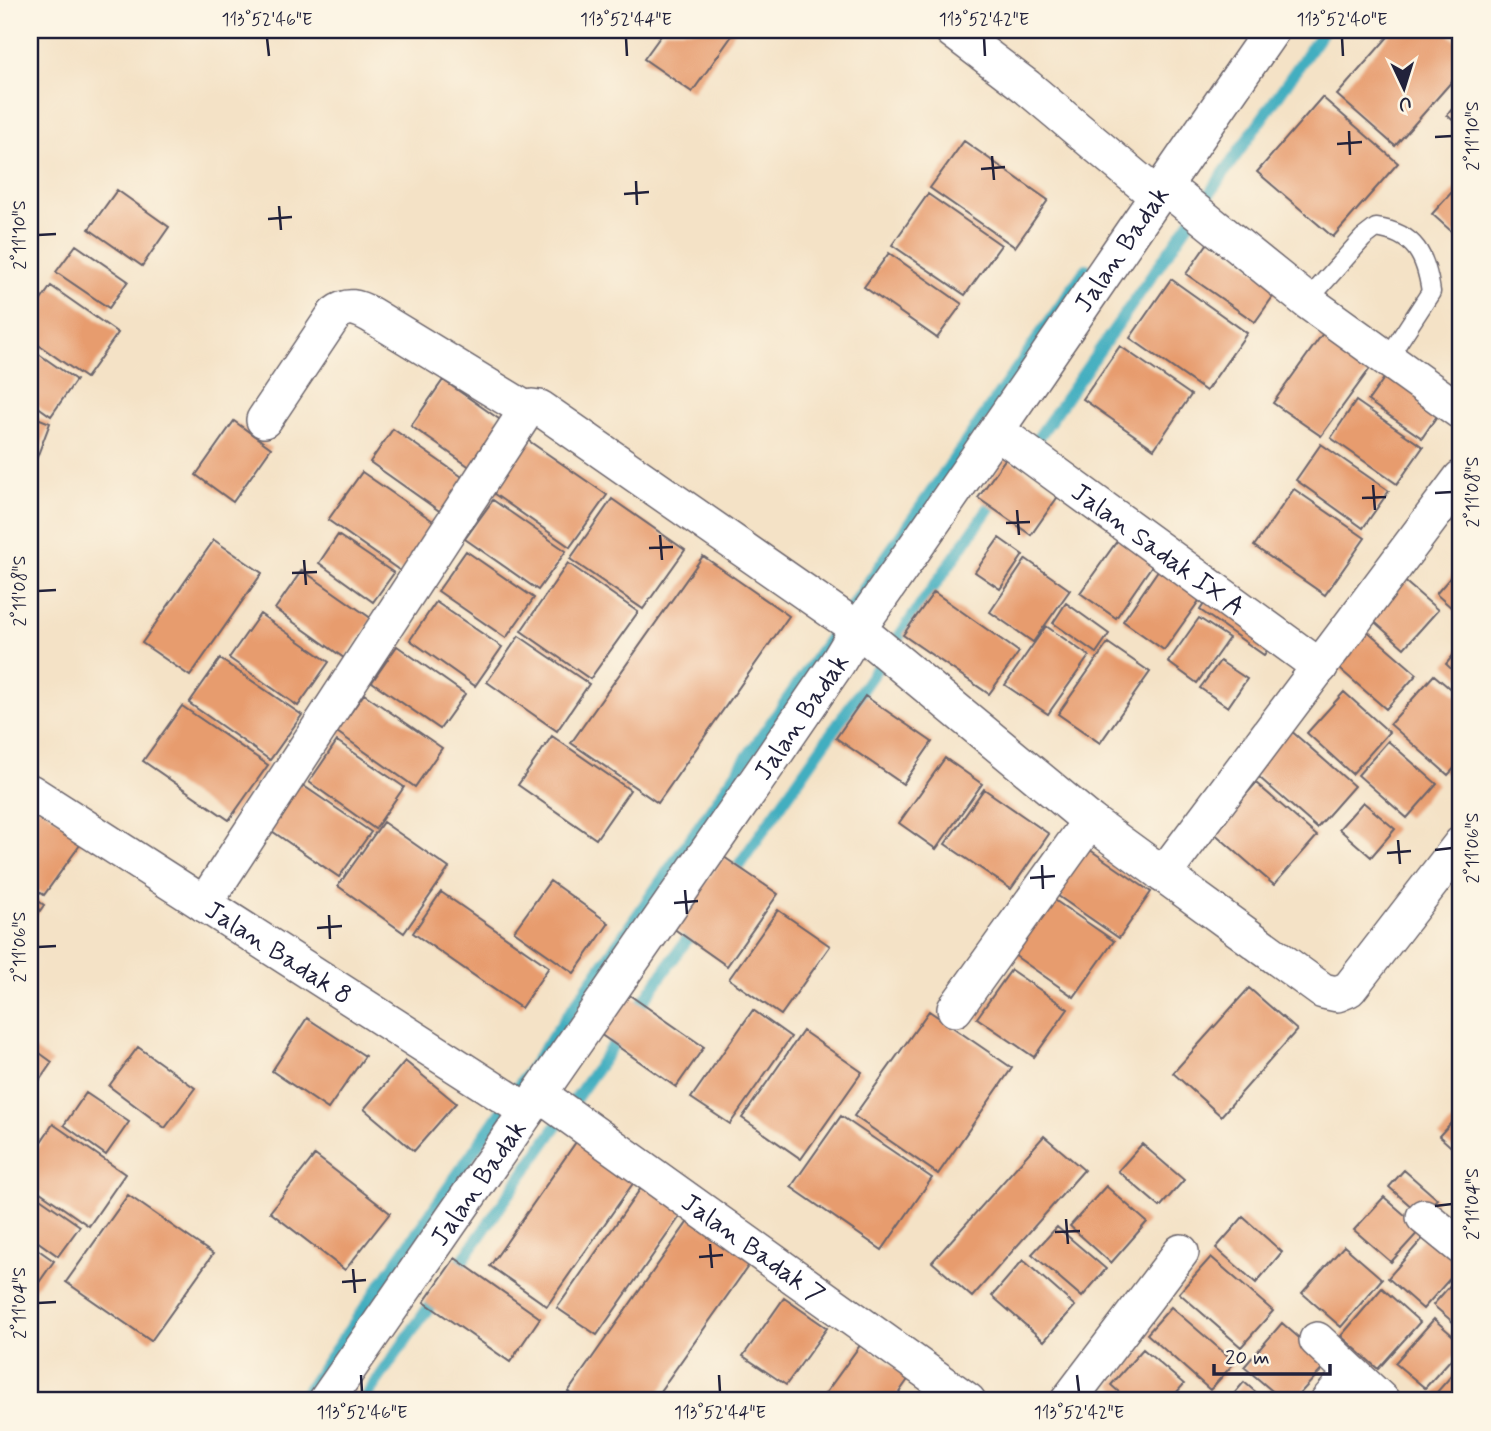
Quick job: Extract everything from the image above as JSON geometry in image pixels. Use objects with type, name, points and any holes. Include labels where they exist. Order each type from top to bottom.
[{"type":"street","points":[[952,30],[1307,301],[1461,412]]},
{"type":"street","name":"Jalan Badak","points":[[326,1401],[1272,30]]},
{"type":"street","points":[[264,420],[335,314],[344,307],[358,307],[527,410]]},
{"type":"street","points":[[204,904],[527,410],[532,407],[540,408],[858,629],[1090,821],[1324,991],[1337,994],[1349,989],[1461,844]]},
{"type":"street","name":"Jalan Sadak IX A","points":[[997,431],[1320,667]]},
{"type":"street","points":[[1163,875],[1461,478]]},
{"type":"street","name":"Jalan Badak 8","points":[[30,792],[204,904],[533,1102]]},
{"type":"street","points":[[955,1009],[1090,821]]},
{"type":"street","name":"Jalan Badak 7","points":[[533,1102],[968,1401]]},
{"type":"street","points":[[1424,1217],[1461,1247]]},
{"type":"street","points":[[1068,1401],[1181,1252]]},
{"type":"street","points":[[1317,1340],[1382,1401]]},
{"type":"street","points":[[1328,1401],[1352,1373]]},
{"type":"lane","points":[[1307,301],[1363,238],[1376,228],[1393,230],[1419,249],[1428,271],[1431,292],[1388,358]]},
{"type":"building","points":[[665,30],[736,30],[692,92],[644,59]]},
{"type":"building","points":[[1394,30],[1444,30],[1461,45],[1461,71],[1395,146],[1337,95]]},
{"type":"building","points":[[1322,97],[1398,163],[1333,237],[1257,172]]},
{"type":"building","points":[[1461,99],[1461,128],[1447,115]]},
{"type":"building","points":[[964,141],[1048,200],[1015,247],[930,188]]},
{"type":"building","points":[[1461,182],[1461,240],[1432,214]]},
{"type":"building","points":[[117,190],[169,227],[142,266],[89,229]]},
{"type":"building","points":[[928,194],[1001,245],[965,295],[892,245]]},
{"type":"building","points":[[1210,240],[1279,288],[1255,322],[1186,274]]},
{"type":"building","points":[[76,245],[128,281],[109,308],[56,272]]},
{"type":"building","points":[[889,253],[962,304],[937,338],[864,287]]},
{"type":"building","points":[[1171,279],[1247,333],[1206,391],[1130,338]]},
{"type":"building","points":[[51,286],[118,333],[86,378],[30,339],[30,316]]},
{"type":"building","points":[[1326,329],[1374,363],[1321,436],[1273,403]]},
{"type":"building","points":[[1120,346],[1191,395],[1154,449],[1083,399]]},
{"type":"building","points":[[30,348],[76,380],[51,416],[30,401]]},
{"type":"building","points":[[1390,370],[1443,407],[1422,438],[1368,401]]},
{"type":"building","points":[[443,380],[509,426],[477,472],[411,426]]},
{"type":"building","points":[[1356,401],[1423,447],[1397,484],[1331,438]]},
{"type":"building","points":[[30,415],[50,423],[34,465],[30,463]]},
{"type":"building","points":[[234,421],[271,448],[233,502],[196,475]]},
{"type":"building","points":[[393,429],[468,481],[445,515],[370,462]]},
{"type":"building","points":[[526,439],[607,495],[570,547],[490,491]]},
{"type":"building","points":[[1321,444],[1389,491],[1363,528],[1296,480]]},
{"type":"building","points":[[1006,458],[1059,495],[1031,535],[978,498]]},
{"type":"building","points":[[362,472],[436,523],[402,572],[328,520]]},
{"type":"building","points":[[1294,489],[1365,538],[1325,595],[1254,546]]},
{"type":"building","points":[[612,499],[685,550],[643,609],[570,559]]},
{"type":"building","points":[[493,500],[566,551],[538,590],[465,539]]},
{"type":"building","points":[[338,535],[394,573],[373,602],[319,563]]},
{"type":"building","points":[[1120,537],[1155,561],[1116,618],[1080,593]]},
{"type":"building","points":[[999,538],[1023,555],[1000,589],[975,572]]},
{"type":"building","points":[[214,540],[262,573],[190,676],[142,643]]},
{"type":"building","points":[[466,551],[534,598],[506,638],[438,591]]},
{"type":"building","points":[[703,556],[789,616],[658,803],[571,743]]},
{"type":"building","points":[[1026,559],[1070,590],[1033,642],[990,612]]},
{"type":"building","points":[[568,563],[638,612],[590,679],[521,631]]},
{"type":"building","points":[[1461,565],[1461,616],[1436,594]]},
{"type":"building","points":[[1159,569],[1201,598],[1164,650],[1123,621]]},
{"type":"building","points":[[302,570],[372,619],[344,658],[275,609]]},
{"type":"building","points":[[1401,578],[1438,610],[1404,648],[1368,616]]},
{"type":"building","points":[[934,592],[1019,652],[989,694],[903,635]]},
{"type":"building","points":[[1210,595],[1274,640],[1264,655],[1200,610]]},
{"type":"building","points":[[436,602],[502,647],[475,686],[410,640]]},
{"type":"building","points":[[1066,603],[1109,634],[1096,653],[1053,623]]},
{"type":"building","points":[[260,614],[329,662],[298,706],[229,658]]},
{"type":"building","points":[[1199,618],[1229,638],[1197,683],[1168,662]]},
{"type":"building","points":[[1046,626],[1089,656],[1048,714],[1005,685]]},
{"type":"building","points":[[1365,629],[1417,674],[1386,709],[1334,664]]},
{"type":"building","points":[[519,636],[589,684],[557,731],[487,682]]},
{"type":"building","points":[[1108,643],[1150,672],[1100,743],[1058,714]]},
{"type":"building","points":[[397,646],[465,694],[440,729],[372,682]]},
{"type":"building","points":[[1461,646],[1461,678],[1446,664]]},
{"type":"building","points":[[220,659],[302,715],[270,760],[189,703]]},
{"type":"building","points":[[1220,661],[1247,679],[1228,707],[1200,688]]},
{"type":"building","points":[[1434,675],[1461,698],[1461,761],[1448,775],[1390,724]]},
{"type":"building","points":[[1344,692],[1389,732],[1352,774],[1307,733]]},
{"type":"building","points":[[364,694],[442,748],[415,787],[337,732]]},
{"type":"building","points":[[865,696],[932,742],[903,784],[836,738]]},
{"type":"building","points":[[182,706],[268,765],[229,820],[143,761]]},
{"type":"building","points":[[1289,729],[1354,786],[1317,828],[1252,771]]},
{"type":"building","points":[[552,736],[630,790],[596,839],[518,785]]},
{"type":"building","points":[[337,741],[404,787],[375,829],[309,782]]},
{"type":"building","points":[[1388,741],[1437,784],[1407,818],[1358,775]]},
{"type":"building","points":[[945,758],[982,784],[936,849],[899,823]]},
{"type":"building","points":[[298,782],[371,832],[339,877],[266,827]]},
{"type":"building","points":[[1256,783],[1317,836],[1274,885],[1213,832]]},
{"type":"building","points":[[984,789],[1049,834],[1011,889],[945,844]]},
{"type":"building","points":[[1363,802],[1395,829],[1371,857],[1339,829]]},
{"type":"building","points":[[38,806],[85,838],[44,895],[30,885],[30,817]]},
{"type":"building","points":[[383,822],[449,868],[404,933],[338,886]]},
{"type":"building","points":[[1080,843],[1151,892],[1119,938],[1048,889]]},
{"type":"building","points":[[724,857],[778,894],[727,966],[673,928]]},
{"type":"building","points":[[550,881],[609,923],[574,973],[514,931]]},
{"type":"building","points":[[1040,890],[1114,941],[1074,997],[1001,946]]},
{"type":"building","points":[[441,892],[549,967],[521,1008],[413,933]]},
{"type":"building","points":[[30,895],[44,905],[30,925]]},
{"type":"building","points":[[778,910],[830,946],[781,1015],[729,979]]},
{"type":"building","points":[[1011,970],[1068,1009],[1034,1057],[977,1018]]},
{"type":"building","points":[[1249,988],[1297,1030],[1221,1116],[1173,1073]]},
{"type":"building","points":[[628,994],[704,1047],[676,1087],[600,1034]]},
{"type":"building","points":[[753,1010],[791,1037],[730,1124],[691,1098]]},
{"type":"building","points":[[929,1011],[1012,1068],[938,1174],[854,1116]]},
{"type":"building","points":[[307,1018],[365,1056],[328,1109],[272,1071]]},
{"type":"building","points":[[803,1031],[862,1072],[801,1159],[742,1118]]},
{"type":"building","points":[[30,1046],[52,1062],[30,1094]]},
{"type":"building","points":[[138,1047],[195,1088],[165,1128],[109,1086]]},
{"type":"building","points":[[405,1061],[456,1103],[414,1151],[364,1109]]},
{"type":"building","points":[[86,1093],[129,1122],[106,1155],[64,1125]]},
{"type":"building","points":[[1461,1112],[1461,1151],[1459,1154],[1439,1136]]},
{"type":"building","points":[[841,1116],[932,1178],[882,1250],[791,1187]]},
{"type":"building","points":[[53,1124],[125,1174],[89,1226],[30,1185],[30,1158]]},
{"type":"building","points":[[583,1132],[641,1172],[547,1306],[490,1266]]},
{"type":"building","points":[[1044,1136],[1084,1170],[972,1297],[932,1262]]},
{"type":"building","points":[[1142,1144],[1184,1180],[1160,1207],[1118,1171]]},
{"type":"building","points":[[315,1155],[390,1213],[345,1270],[270,1212]]},
{"type":"building","points":[[1404,1170],[1437,1199],[1422,1216],[1389,1187]]},
{"type":"building","points":[[648,1178],[688,1205],[597,1335],[557,1308]]},
{"type":"building","points":[[1106,1186],[1147,1222],[1111,1263],[1070,1226]]},
{"type":"building","points":[[34,1194],[80,1226],[58,1256],[30,1236],[30,1200]]},
{"type":"building","points":[[128,1195],[213,1254],[151,1341],[66,1282]]},
{"type":"building","points":[[1384,1197],[1421,1229],[1391,1262],[1354,1230]]},
{"type":"building","points":[[694,1213],[756,1255],[653,1401],[581,1401],[568,1392]]},
{"type":"building","points":[[1243,1217],[1282,1252],[1256,1283],[1216,1248]]},
{"type":"building","points":[[1057,1227],[1106,1269],[1082,1297],[1032,1254]]},
{"type":"building","points":[[1432,1228],[1461,1253],[1461,1266],[1423,1309],[1388,1278]]},
{"type":"building","points":[[30,1244],[54,1261],[30,1295]]},
{"type":"building","points":[[1344,1246],[1382,1279],[1341,1327],[1302,1293]]},
{"type":"building","points":[[1211,1257],[1273,1311],[1241,1347],[1179,1293]]},
{"type":"building","points":[[455,1258],[540,1318],[510,1362],[424,1302]]},
{"type":"building","points":[[1023,1260],[1075,1306],[1044,1341],[992,1296]]},
{"type":"building","points":[[1461,1273],[1461,1329],[1433,1305]]},
{"type":"building","points":[[1382,1288],[1420,1322],[1378,1369],[1341,1336]]},
{"type":"building","points":[[784,1298],[827,1328],[786,1385],[743,1356]]},
{"type":"building","points":[[1171,1307],[1235,1362],[1210,1390],[1147,1334]]},
{"type":"building","points":[[1434,1319],[1461,1343],[1461,1348],[1425,1388],[1395,1363]]},
{"type":"building","points":[[1282,1323],[1328,1363],[1293,1401],[1284,1401],[1244,1367]]},
{"type":"building","points":[[861,1344],[909,1378],[893,1401],[836,1401],[825,1394]]},
{"type":"building","points":[[1143,1349],[1184,1384],[1169,1401],[1129,1401],[1111,1385]]},
{"type":"building","points":[[1461,1365],[1461,1401],[1429,1401]]},
{"type":"building","points":[[1244,1382],[1266,1401],[1228,1401]]},
{"type":"waterway","points":[[1029,451],[1324,30]]},
{"type":"waterway","points":[[300,1401],[1086,269]]},
{"type":"waterway","points":[[730,878],[998,495]]},
{"type":"waterway","points":[[633,1016],[697,925]]},
{"type":"waterway","points":[[453,1274],[623,1031]]},
{"type":"waterway","points":[[363,1401],[438,1294]]}]
